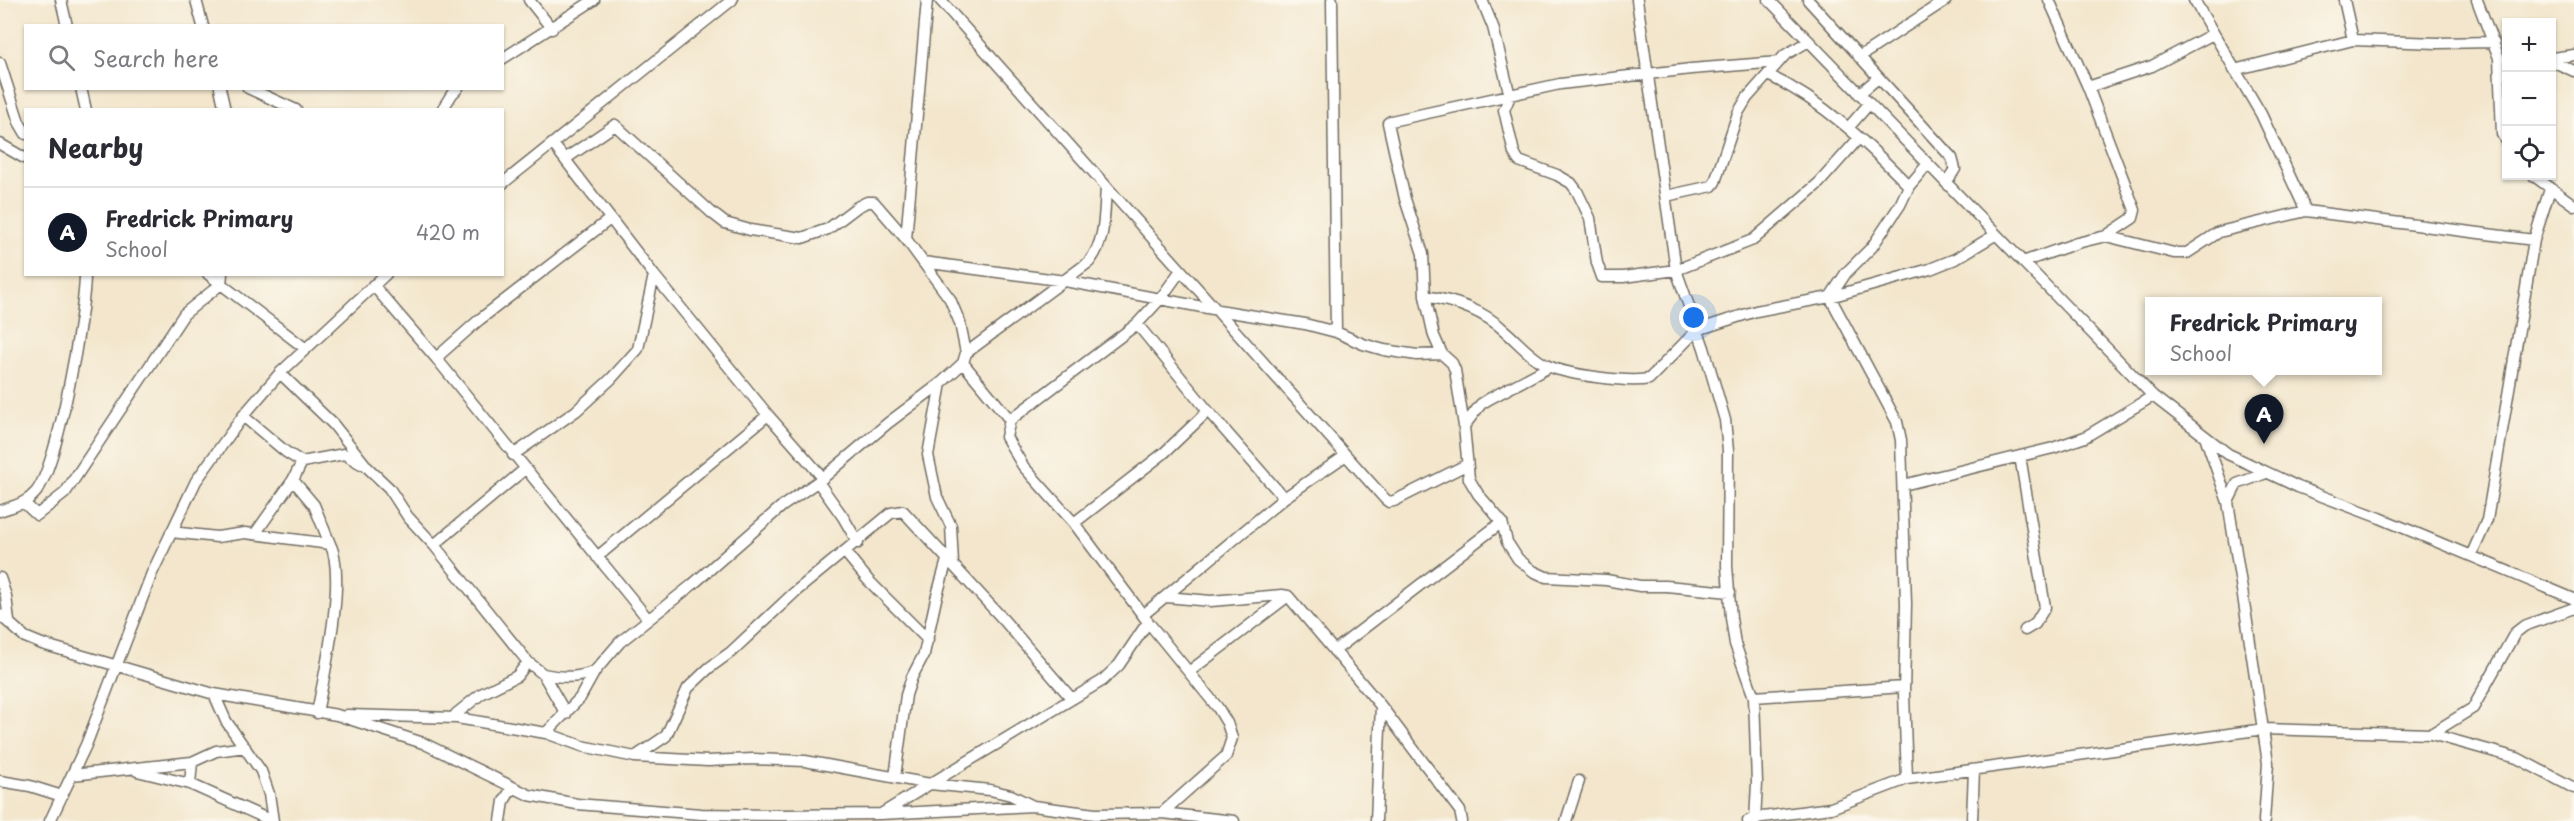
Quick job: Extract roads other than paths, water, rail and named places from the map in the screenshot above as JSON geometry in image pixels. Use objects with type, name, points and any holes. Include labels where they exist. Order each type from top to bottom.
[{"type":"street","points":[[61,0],[67,24]]},
{"type":"street","points":[[196,0],[202,24]]},
{"type":"street","points":[[529,0],[552,28]]},
{"type":"street","points":[[504,58],[594,0]]},
{"type":"street","points":[[504,182],[732,0]]},
{"type":"street","points":[[906,239],[927,0]]},
{"type":"street","points":[[940,0],[1389,502],[1426,487],[1466,465]]},
{"type":"street","points":[[1332,0],[1336,332]]},
{"type":"street","points":[[1482,0],[1492,27],[1510,96],[1504,110],[1514,153],[1519,161],[1564,179],[1577,190],[1590,218],[1602,277],[1623,277],[1676,270],[1753,240],[1818,183],[1859,138]]},
{"type":"street","points":[[1637,0],[1676,270],[1725,420],[1728,451],[1727,566],[1735,644],[1754,697],[1757,783],[1753,820],[1831,808],[1907,778],[2264,729],[2431,734],[2517,758],[2574,788]]},
{"type":"street","points":[[1769,0],[2153,396],[2228,454],[2266,473],[2574,599]]},
{"type":"street","points":[[1808,0],[1952,158],[1955,169],[1946,183]]},
{"type":"street","points":[[1859,57],[1946,0]]},
{"type":"street","points":[[2023,262],[2077,243],[2106,236],[2133,218],[2135,210],[2088,87],[2049,0]]},
{"type":"street","points":[[2194,0],[2261,114],[2306,211]]},
{"type":"street","points":[[2344,0],[2353,40]]},
{"type":"street","points":[[2477,0],[2502,56]]},
{"type":"street","points":[[2088,87],[2152,66],[2212,34]]},
{"type":"street","points":[[2234,70],[2353,40],[2494,42]]},
{"type":"street","points":[[1666,196],[1712,186],[1738,113],[1747,98],[1785,54],[1809,41]]},
{"type":"street","points":[[2556,59],[2574,55]]},
{"type":"street","points":[[1730,592],[1640,586],[1606,580],[1546,577],[1533,571],[1518,559],[1507,542],[1502,522],[1496,512],[1478,494],[1469,479],[1455,370],[1452,363],[1442,354],[1434,336],[1425,296],[1423,254],[1405,199],[1388,123],[1419,114],[1560,84],[1779,62]]},
{"type":"street","points":[[2556,62],[2574,71]]},
{"type":"street","points":[[0,63],[19,122],[24,131]]},
{"type":"street","points":[[2502,126],[2503,72]]},
{"type":"street","points":[[1768,75],[1821,104],[1909,186]]},
{"type":"street","points":[[1859,94],[1878,78]]},
{"type":"street","points":[[81,90],[86,108]]},
{"type":"street","points":[[220,90],[225,108]]},
{"type":"street","points":[[252,90],[292,108]]},
{"type":"street","points":[[443,108],[457,90]]},
{"type":"street","points":[[1848,128],[1869,104]]},
{"type":"street","points":[[565,159],[615,124],[683,188],[725,223],[778,236],[802,238],[828,229],[857,207],[867,202],[874,202],[906,239],[950,299],[960,323],[964,358],[1010,420]]},
{"type":"street","points":[[0,144],[24,158]]},
{"type":"street","points":[[552,144],[654,275],[820,480],[858,543]]},
{"type":"street","points":[[1830,297],[1846,273],[1872,248],[1900,205],[1909,186],[1927,165]]},
{"type":"street","points":[[2539,180],[2574,205]]},
{"type":"street","points":[[546,733],[580,698],[595,671],[620,642],[692,585],[781,507],[820,480],[888,423],[941,383],[964,358],[1089,262],[1100,246],[1106,188]]},
{"type":"street","points":[[2470,556],[2487,520],[2534,240],[2550,189]]},
{"type":"street","points":[[2106,236],[2147,244],[2174,253],[2187,253],[2219,232],[2306,211],[2357,219],[2425,224],[2534,240]]},
{"type":"street","points":[[436,358],[480,320],[610,219]]},
{"type":"street","points":[[1425,296],[1473,309],[1490,319],[1531,356],[1550,367],[1624,381],[1649,379],[1697,330],[1756,311],[1830,297],[1930,269],[1955,259],[1995,235]]},
{"type":"street","points":[[923,262],[1065,281],[1305,324],[1336,332],[1384,350],[1417,355],[1442,354]]},
{"type":"street","points":[[1162,813],[1226,756],[1231,747],[1232,738],[1227,723],[1190,671],[1146,619],[1074,523],[1023,466],[1008,443],[1006,432],[1010,420],[1137,324],[1161,298],[1181,270]]},
{"type":"street","points":[[513,455],[576,411],[639,349],[654,275]]},
{"type":"street","points":[[0,512],[24,503],[43,482],[52,453],[74,354],[85,276]]},
{"type":"street","points":[[50,821],[72,775],[171,532],[196,481],[243,416],[280,373],[384,276]]},
{"type":"street","points":[[24,503],[37,515],[65,493],[125,405],[171,331],[222,279],[306,349]]},
{"type":"street","points":[[373,285],[436,358],[648,619]]},
{"type":"street","points":[[1830,297],[1897,422],[1901,440],[1906,604],[1904,687],[1907,778]]},
{"type":"street","points":[[1137,324],[1208,411],[1284,498]]},
{"type":"street","points":[[1464,426],[1481,404],[1550,367]]},
{"type":"street","points":[[280,373],[333,424],[368,468],[389,489],[408,517],[434,545],[528,662],[543,674],[566,714]]},
{"type":"street","points":[[895,777],[906,695],[924,654],[936,599],[950,562],[951,526],[937,497],[928,455],[941,383]]},
{"type":"street","points":[[1903,485],[2085,437],[2153,396]]},
{"type":"street","points":[[1074,523],[1164,453],[1208,411]]},
{"type":"street","points":[[597,557],[768,415]]},
{"type":"street","points":[[243,416],[286,452],[302,462],[344,454],[368,468]]},
{"type":"street","points":[[2205,436],[2228,502],[2264,729],[2268,787],[2264,821]]},
{"type":"street","points":[[868,821],[1102,681],[1119,665],[1146,619],[1166,597],[1284,498],[1346,456]]},
{"type":"street","points":[[2020,456],[2045,607],[2035,624],[2025,630]]},
{"type":"street","points":[[255,534],[293,480],[302,462]]},
{"type":"street","points":[[434,545],[525,469]]},
{"type":"street","points":[[2228,502],[2237,484],[2266,473]]},
{"type":"street","points":[[293,480],[314,505],[336,555],[332,629],[317,713]]},
{"type":"street","points":[[635,757],[666,736],[688,688],[795,592],[858,543],[891,513],[903,511],[1072,699]]},
{"type":"street","points":[[1334,651],[1502,522]]},
{"type":"street","points":[[171,532],[217,537],[255,534],[330,544]]},
{"type":"street","points":[[846,552],[868,580],[928,640]]},
{"type":"street","points":[[0,578],[6,596],[4,618],[25,637],[214,694],[337,715],[457,718],[546,733],[582,746],[635,757],[708,761],[753,759],[805,761],[930,784],[990,790],[1011,795],[1033,806]]},
{"type":"street","points":[[1166,597],[1211,600],[1288,596],[1381,706],[1460,811],[1462,821]]},
{"type":"street","points":[[1190,671],[1288,596]]},
{"type":"street","points":[[2431,734],[2473,708],[2515,633],[2524,626],[2574,608]]},
{"type":"street","points":[[457,718],[456,714],[471,700],[517,676],[528,662]]},
{"type":"street","points":[[543,674],[572,677],[583,676],[595,671]]},
{"type":"street","points":[[1754,697],[1904,687]]},
{"type":"street","points":[[128,769],[190,784],[270,820],[269,794],[261,771],[226,721],[214,694]]},
{"type":"street","points":[[1376,821],[1381,706]]},
{"type":"street","points":[[337,715],[423,743],[529,795],[620,809],[701,814],[880,814],[1033,806],[1095,814],[1162,813],[1234,821]]},
{"type":"street","points":[[72,775],[192,762],[216,751],[245,747]]},
{"type":"street","points":[[190,784],[192,762]]},
{"type":"street","points":[[1972,821],[1974,770]]},
{"type":"street","points":[[0,781],[62,796]]},
{"type":"street","points":[[1566,821],[1579,781]]},
{"type":"street","points":[[501,821],[505,799],[512,788]]},
{"type":"street","points":[[617,821],[620,809]]},
{"type":"place","name":"Fredrick Primary","points":[[2264,444]]}]
